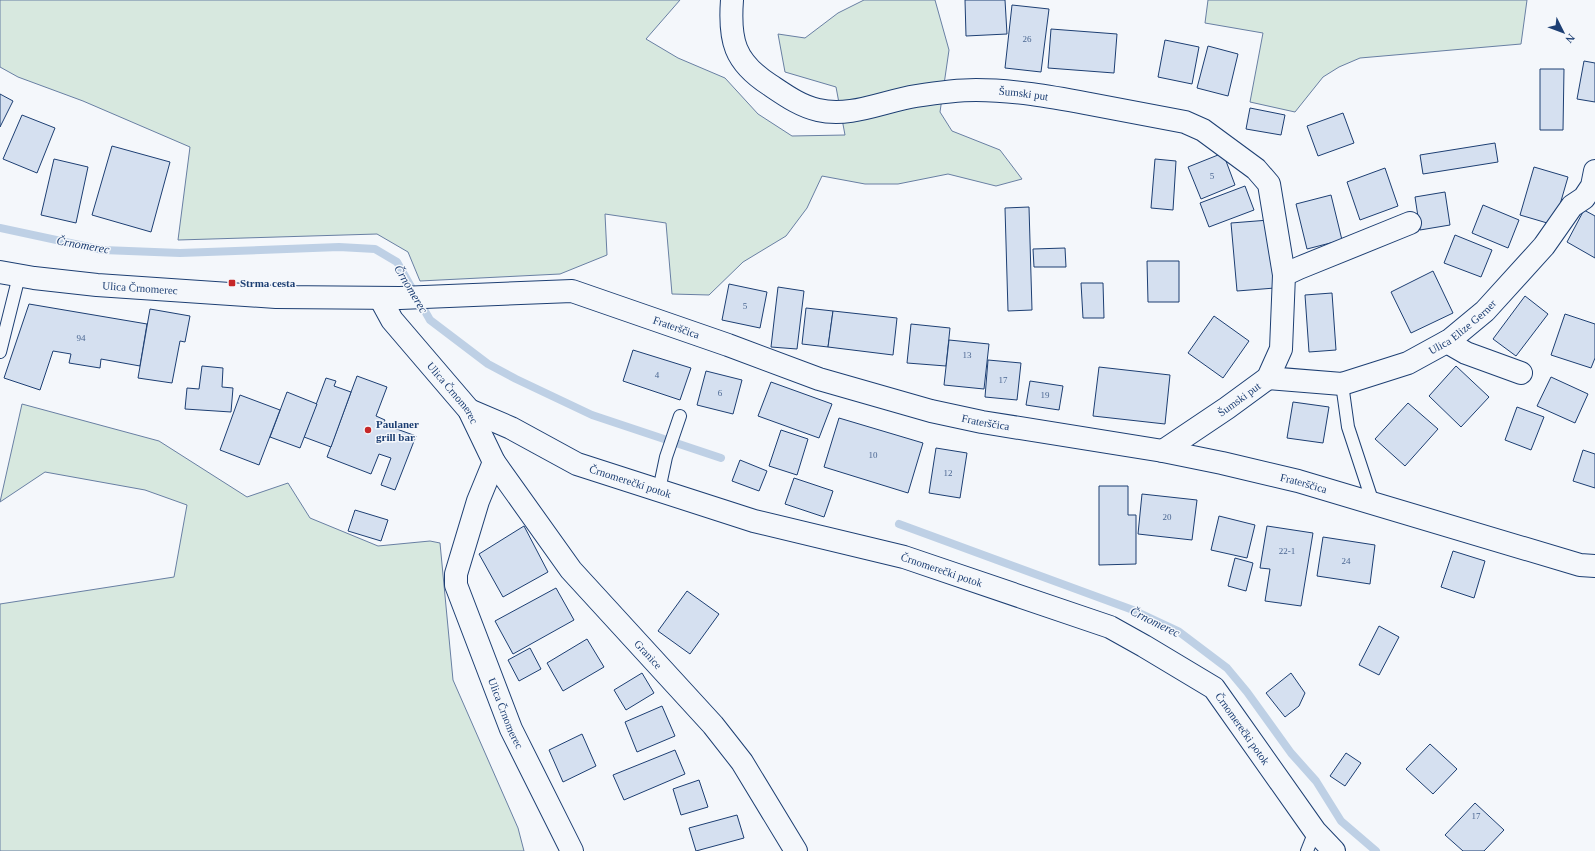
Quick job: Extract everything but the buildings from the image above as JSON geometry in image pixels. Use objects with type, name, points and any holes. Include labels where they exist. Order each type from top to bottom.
[{"type":"street","name":"Šumski put","points":[[732,0],[732,34],[737,53],[749,68],[764,81],[796,102],[818,110],[834,112],[853,110],[915,96],[975,90],[1031,93],[1185,122],[1203,130],[1256,169],[1269,184],[1284,275],[1281,348],[1268,378],[1227,408],[1162,451]]},
{"type":"street","name":"Ulica Elize Gerner","points":[[1268,378],[1342,384],[1408,363],[1447,342],[1485,311],[1544,246],[1572,206],[1584,198],[1592,186],[1595,171]]},
{"type":"street","points":[[1284,275],[1410,223]]},
{"type":"street","name":"Ulica Črnomerec","points":[[9,274],[97,286],[260,296],[390,298],[392,320],[469,410],[494,462],[478,501],[456,574],[456,585],[511,729],[572,851]]},
{"type":"street","name":"Fraterščica","points":[[390,298],[572,291],[728,344],[819,379],[931,411],[982,422],[1162,451],[1222,463],[1298,481],[1580,565],[1595,566]]},
{"type":"street","points":[[1447,342],[1466,353],[1521,373]]},
{"type":"street","name":"Črnomerečki potok","points":[[469,410],[511,428],[578,464],[754,521],[904,557],[1110,628],[1144,646],[1214,688],[1315,831],[1334,851]]},
{"type":"street","name":"Granice","points":[[494,462],[571,570],[713,725],[742,762],[796,851]]},
{"type":"lane","points":[[0,352],[9,274]]},
{"type":"lane","points":[[1342,384],[1348,427],[1373,503]]},
{"type":"lane","points":[[659,490],[666,457],[680,416]]},
{"type":"lane","points":[[1307,851],[1315,831]]},
{"type":"shaded area","points":[[0,0],[680,0],[646,39],[678,58],[725,78],[758,114],[792,136],[845,135],[836,87],[785,72],[778,34],[805,38],[838,13],[864,0],[935,0],[949,50],[940,112],[952,131],[1000,150],[1022,179],[996,186],[948,174],[898,184],[865,184],[822,176],[807,208],[786,236],[743,262],[709,295],[672,294],[666,223],[605,214],[607,255],[560,274],[420,281],[408,252],[377,234],[178,240],[190,147],[83,101],[18,77],[0,67]]},
{"type":"shaded area","points":[[1208,0],[1527,0],[1521,44],[1360,58],[1339,67],[1323,77],[1295,112],[1250,102],[1263,33],[1205,23]]},
{"type":"shaded area","points":[[22,404],[159,441],[247,497],[288,483],[310,518],[378,546],[430,541],[440,543],[453,680],[518,828],[524,851],[0,851],[0,604],[174,577],[187,505],[145,490],[45,472],[0,502]]},
{"type":"waterway","name":"Črnomerec","points":[[0,228],[103,250],[180,253],[339,247],[375,249],[397,262],[430,320],[488,364],[592,415],[721,458]]},
{"type":"waterway","name":"Črnomerec","points":[[899,524],[1133,610],[1178,631],[1227,668],[1247,692],[1291,753],[1316,781],[1341,821],[1376,851]]},
{"type":"place","name":"Strma cesta","points":[[232,283]]},
{"type":"place","name":"Paulaner grill bar","points":[[368,430]]}]
